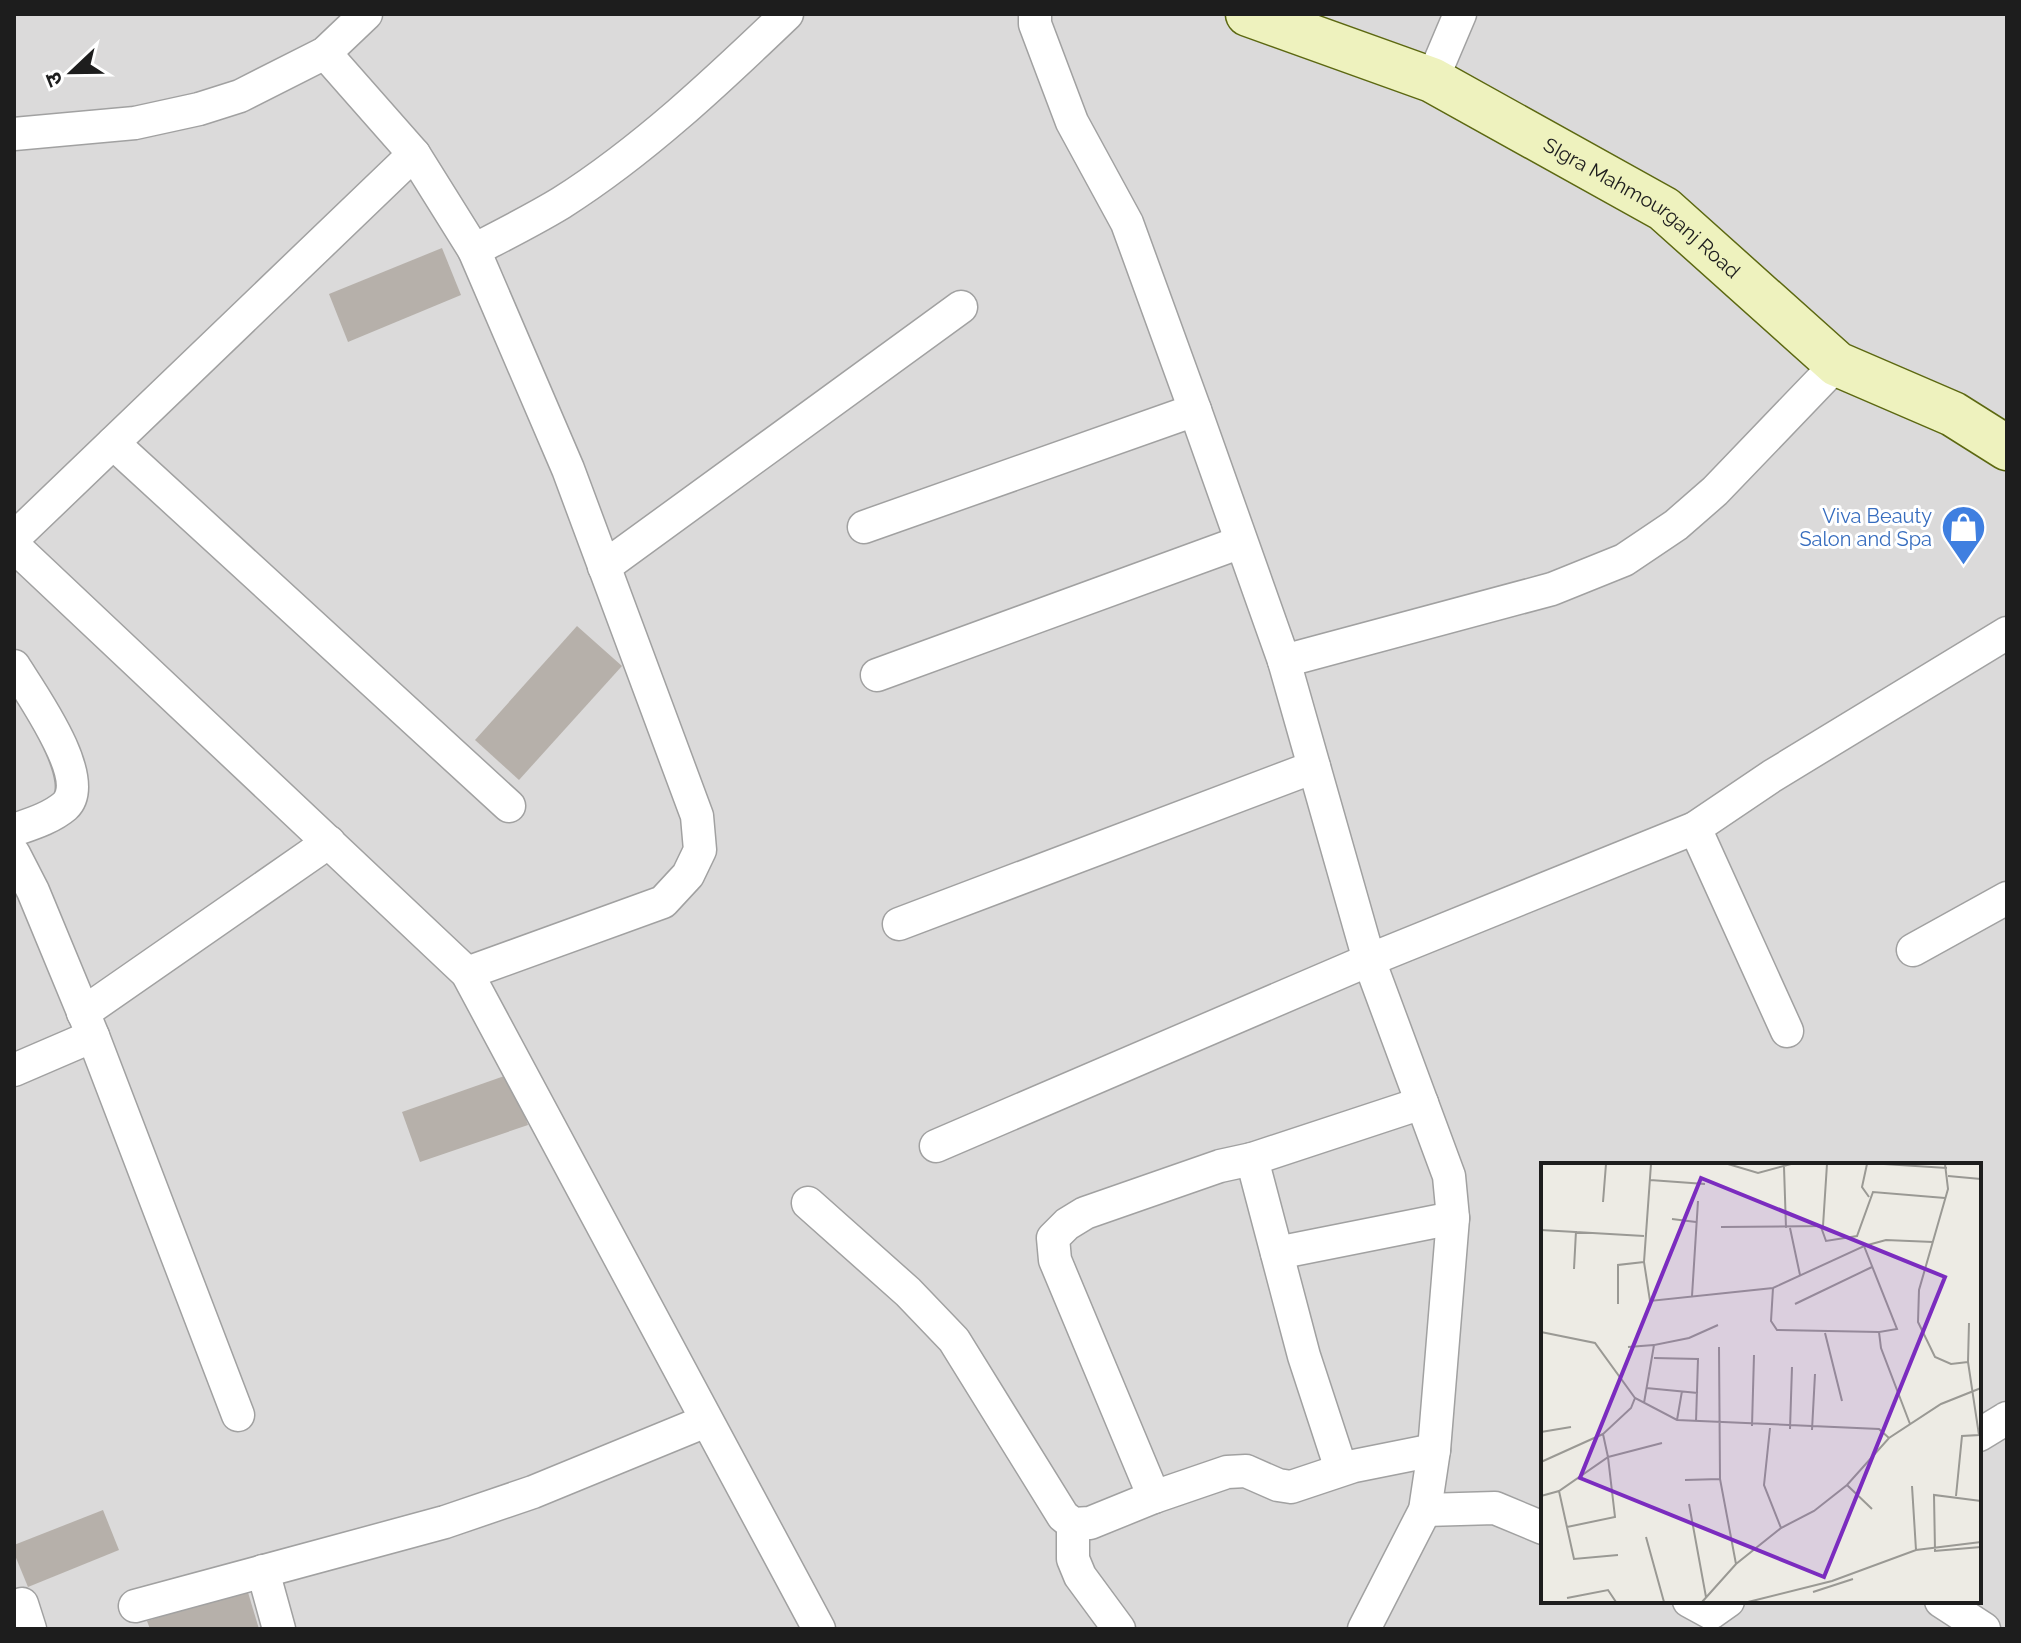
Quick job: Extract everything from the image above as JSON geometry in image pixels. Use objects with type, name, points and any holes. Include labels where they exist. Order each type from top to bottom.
[{"type":"street","points":[[14,134],[135,123],[240,96],[325,53],[366,14]]},
{"type":"street","points":[[474,250],[561,203],[631,152],[722,76],[787,14]]},
{"type":"street","points":[[1035,14],[1035,24],[1072,122],[1127,223],[1195,410],[1284,661],[1369,960],[1449,1176],[1453,1218],[1434,1450],[1425,1510],[1364,1629]]},
{"type":"street","name":"SIgra Mahmourganj Road","points":[[1248,14],[1432,80],[1664,209],[1837,364],[1953,414],[2007,448]]},
{"type":"street","points":[[1432,80],[1460,14]]},
{"type":"street","points":[[325,53],[414,154],[474,250],[568,469],[697,816],[700,850],[688,875],[663,902],[467,973]]},
{"type":"street","points":[[14,538],[414,154]]},
{"type":"street","points":[[604,567],[961,307]]},
{"type":"street","points":[[1284,661],[1552,589],[1624,560],[1676,525],[1715,491],[1837,364]]},
{"type":"street","points":[[864,527],[1195,410]]},
{"type":"street","points":[[113,443],[509,806]]},
{"type":"street","points":[[877,675],[1241,542]]},
{"type":"street","points":[[14,546],[467,973],[819,1629]]},
{"type":"street","points":[[936,1146],[1369,960],[1695,828],[1772,776],[2007,633]]},
{"type":"street","points":[[14,666],[65,753],[73,793],[66,805],[43,819],[14,830]]},
{"type":"street","points":[[899,924],[1314,767]]},
{"type":"street","points":[[1695,828],[1787,1031]]},
{"type":"street","points":[[14,1070],[88,1024],[329,842]]},
{"type":"street","points":[[14,854],[33,891],[88,1024],[238,1415]]},
{"type":"street","points":[[1913,950],[2007,898]]},
{"type":"street","points":[[1154,1497],[1055,1260],[1053,1238],[1067,1224],[1085,1213],[1220,1166],[1252,1159],[1422,1103]]},
{"type":"street","points":[[1252,1159],[1304,1356],[1341,1469]]},
{"type":"street","points":[[808,1203],[908,1292],[954,1340],[1063,1516],[1073,1524],[1090,1523],[1227,1472],[1246,1471],[1278,1485],[1291,1487],[1341,1469],[1434,1450]]},
{"type":"street","points":[[1277,1253],[1453,1218]]},
{"type":"street","points":[[1981,1434],[2007,1418]]},
{"type":"street","points":[[135,1606],[445,1522],[533,1492],[706,1421]]},
{"type":"street","points":[[1425,1510],[1495,1508],[1541,1527]]},
{"type":"street","points":[[1073,1524],[1073,1559],[1080,1576],[1119,1629]]},
{"type":"street","points":[[263,1571],[279,1629]]},
{"type":"street","points":[[1944,1603],[1984,1629]]},
{"type":"shaded area","points":[[14,14],[2007,14],[2007,1629],[14,1629]]},
{"type":"building","points":[[442,248],[461,295],[348,342],[329,294]]},
{"type":"building","points":[[577,626],[622,666],[519,780],[475,740]]},
{"type":"building","points":[[510,1074],[528,1125],[420,1162],[402,1112]]},
{"type":"building","points":[[103,1510],[119,1550],[28,1587],[14,1553],[14,1545]]},
{"type":"building","points":[[247,1589],[259,1629],[150,1629],[147,1621]]},
{"type":"place","name":"Viva Beauty Salon and Spa","points":[[1963,566]]}]
